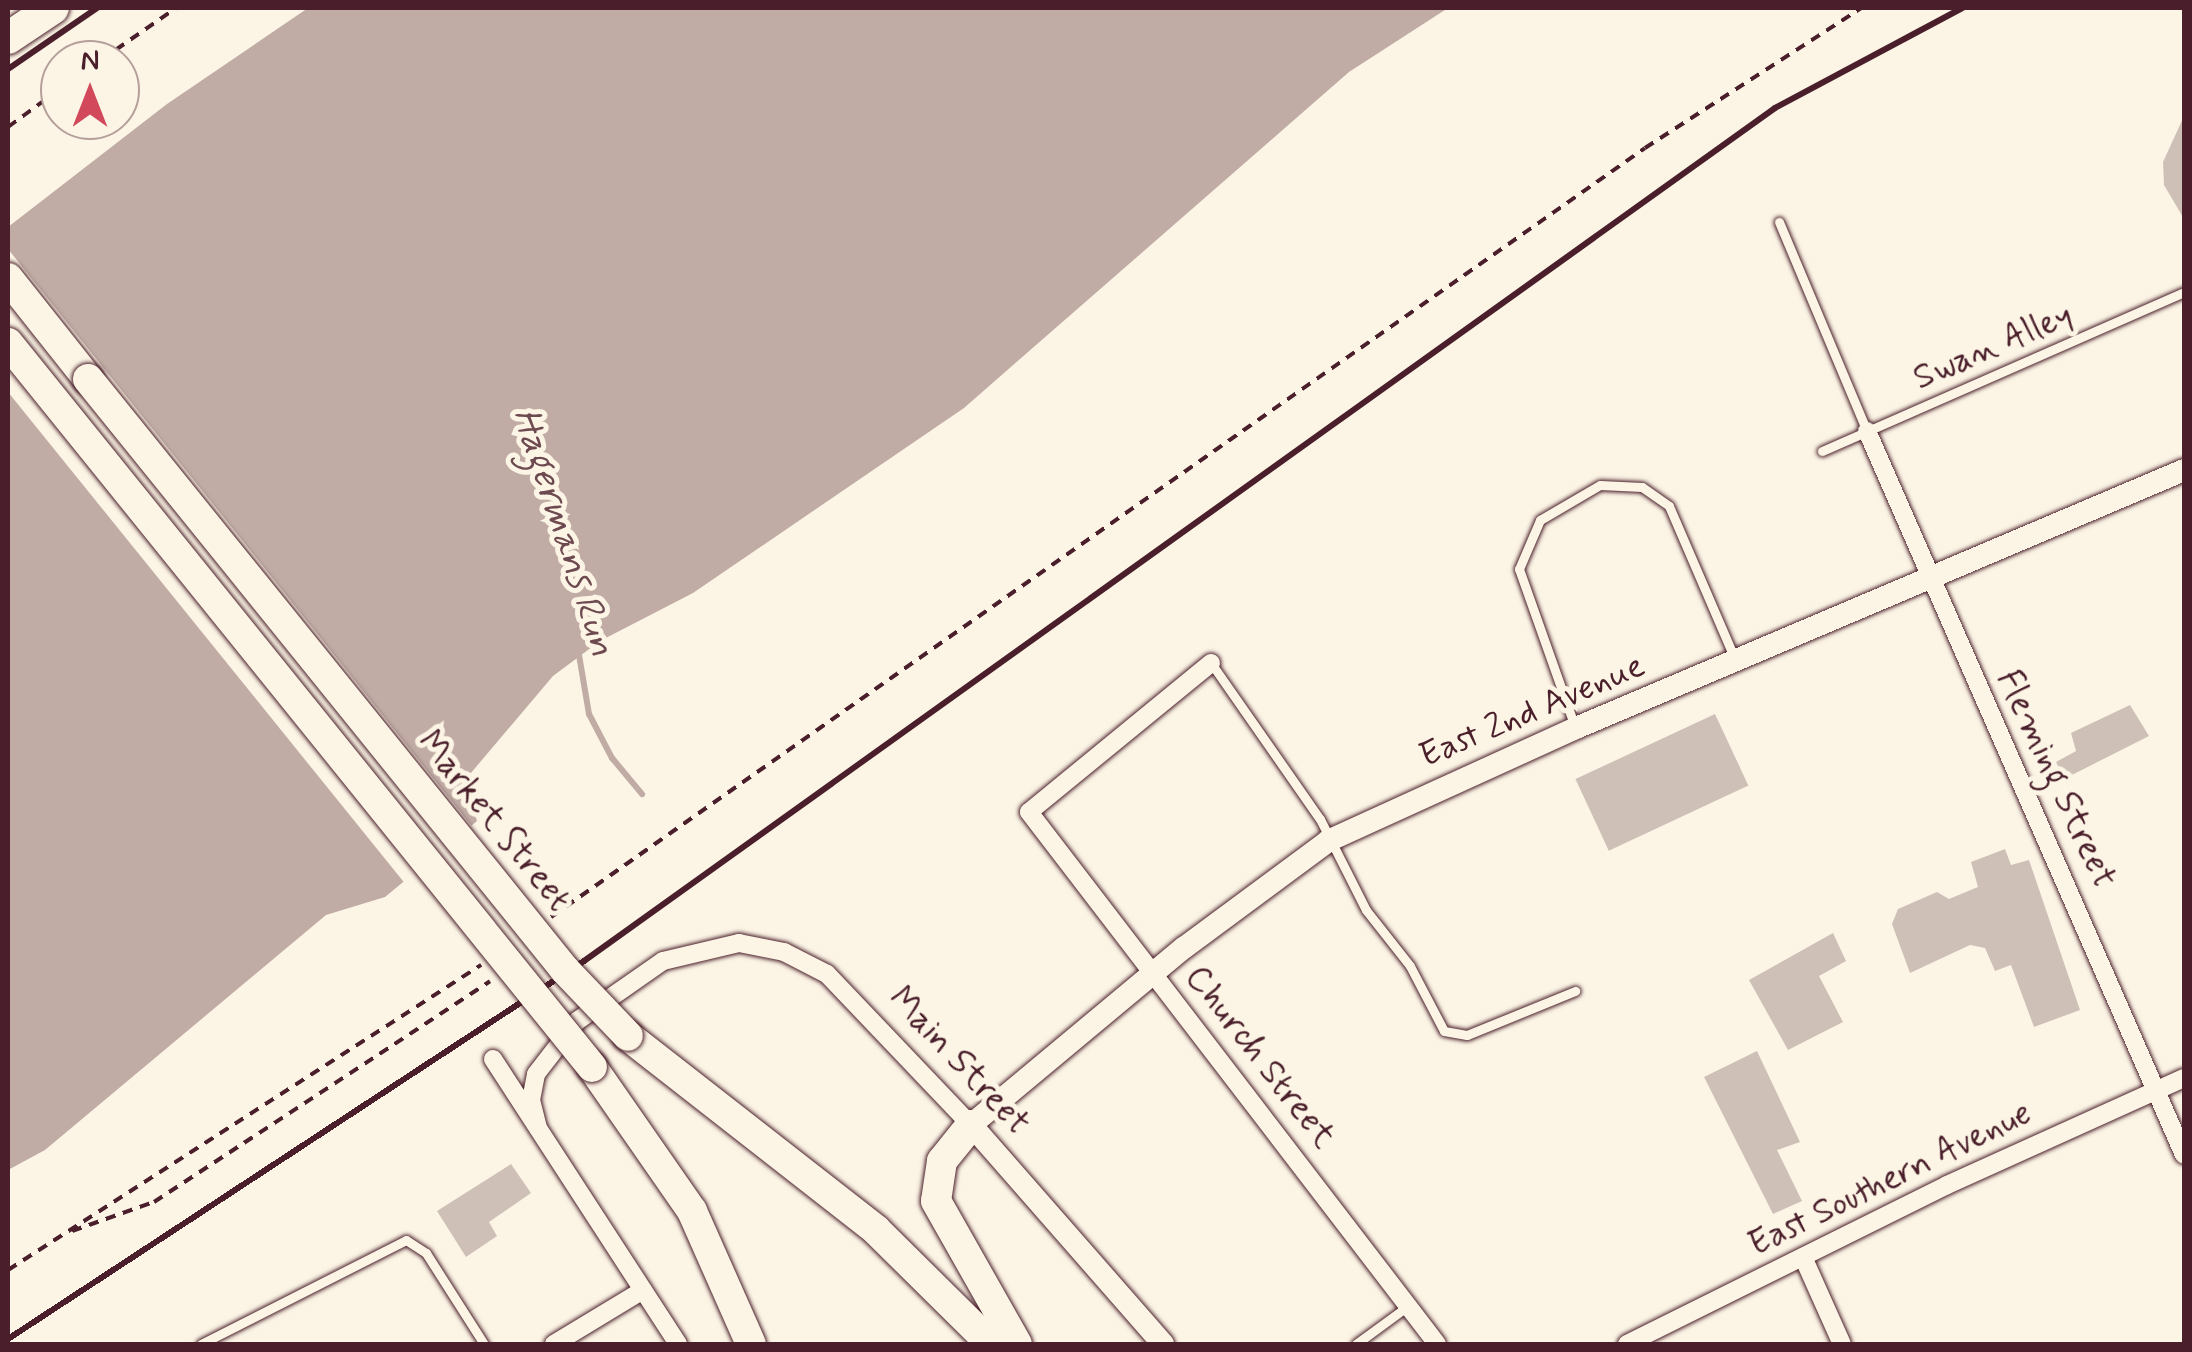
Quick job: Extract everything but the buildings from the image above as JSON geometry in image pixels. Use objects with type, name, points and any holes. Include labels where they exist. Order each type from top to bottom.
[{"type":"highway","points":[[8,38],[53,8]]},
{"type":"highway","name":"Market Street","points":[[8,278],[552,954],[628,1036],[876,1230],[984,1342]]},
{"type":"highway","points":[[8,344],[592,1067],[692,1211],[750,1344]]},
{"type":"highway","points":[[971,1125],[942,1161],[936,1201],[1017,1344]]},
{"type":"street","name":"Fleming Street","points":[[1868,431],[1928,580],[2039,811],[2184,1155]]},
{"type":"street","name":"East 2nd Avenue","points":[[971,1125],[1154,974],[1328,842],[1576,728],[2184,470]]},
{"type":"street","name":"Church Street","points":[[1210,663],[1029,812],[1437,1344]]},
{"type":"street","name":"Main Street","points":[[538,1128],[532,1086],[553,1046],[646,971],[677,955],[723,944],[800,958],[840,985],[971,1125],[1163,1344]]},
{"type":"street","points":[[493,1059],[678,1344]]},
{"type":"street","name":"East Southern Avenue","points":[[1627,1344],[1802,1257],[2184,1078]]},
{"type":"street","points":[[1802,1257],[1842,1344]]},
{"type":"street","points":[[554,1344],[643,1290]]},
{"type":"lane","points":[[1779,222],[1868,431]]},
{"type":"lane","name":"Swan Alley","points":[[1822,451],[2184,292]]},
{"type":"lane","points":[[1576,728],[1519,569],[1540,520],[1600,485],[1642,487],[1668,506],[1736,662]]},
{"type":"lane","points":[[1210,663],[1320,819],[1328,842],[1450,1036],[1575,991]]},
{"type":"lane","points":[[201,1344],[406,1240],[426,1253],[484,1344]]},
{"type":"lane","points":[[1356,1344],[1408,1306]]},
{"type":"path","points":[[129,40],[176,8]]},
{"type":"path","points":[[539,924],[1645,148],[1861,8]]},
{"type":"path","points":[[8,126],[40,103]]},
{"type":"path","points":[[8,1270],[492,958]]},
{"type":"path","points":[[66,1233],[131,1214],[490,980]]},
{"type":"water","points":[[308,8],[1448,8],[1349,72],[964,408],[693,593],[600,641],[553,676],[465,780],[477,821],[385,897],[326,915],[45,1150],[8,1170],[8,227],[120,140],[140,140],[140,125]]},
{"type":"pier","points":[[8,249],[475,830],[407,886],[8,392]]},
{"type":"waterway","name":"Hagermans Run","points":[[578,649],[589,714],[612,758],[642,794]]},
{"type":"railway","points":[[8,69],[97,8]]},
{"type":"railway","points":[[8,1339],[584,961],[1775,108],[1962,8]]}]
